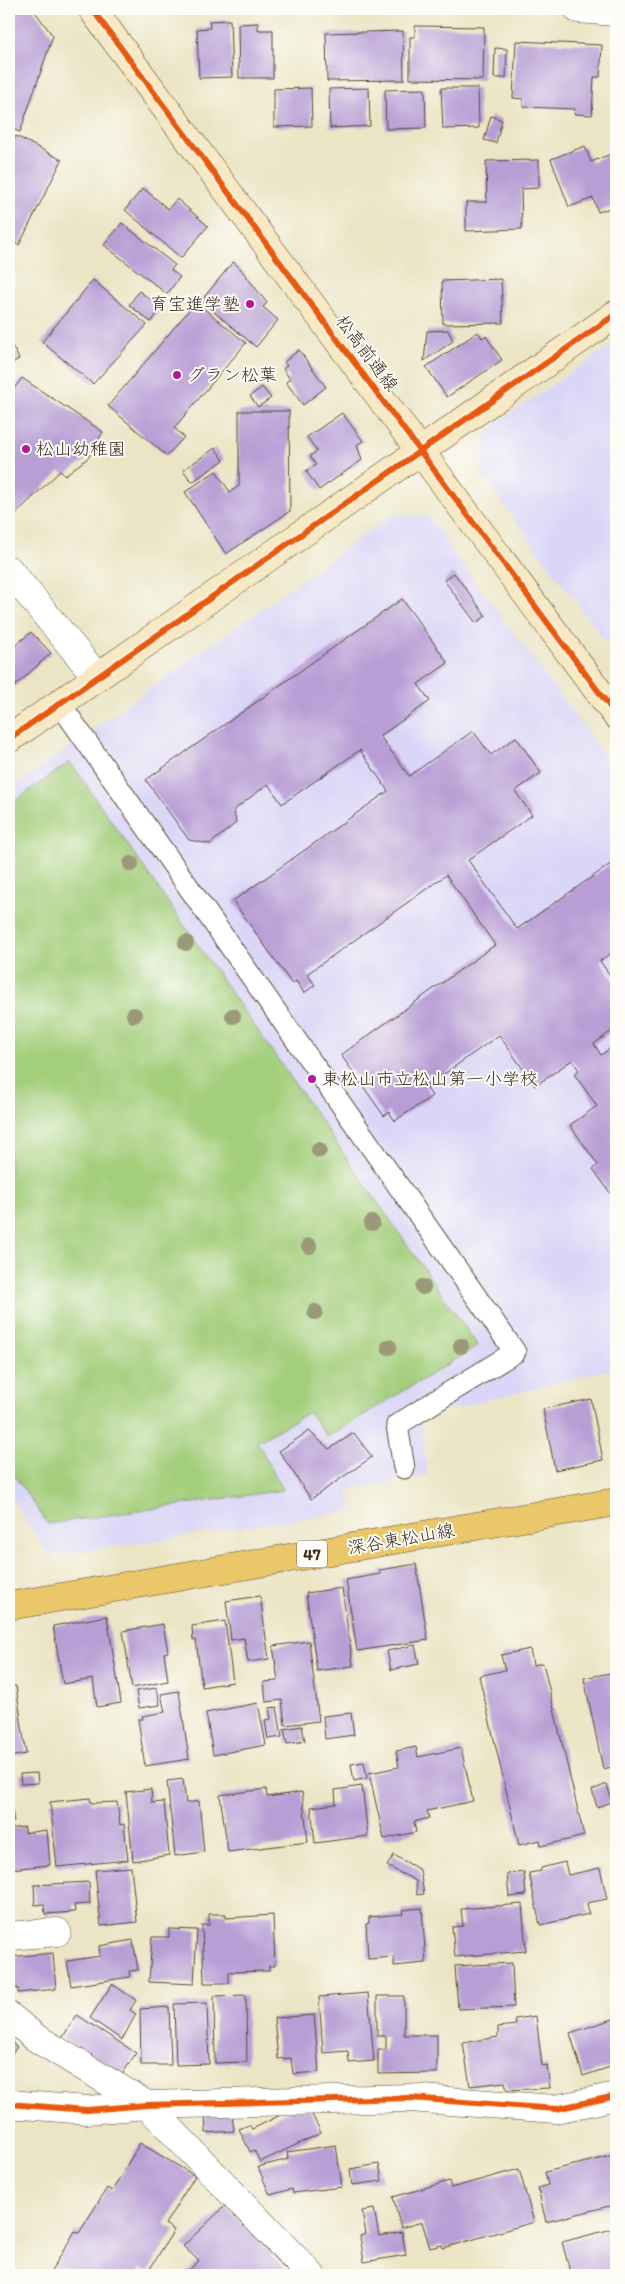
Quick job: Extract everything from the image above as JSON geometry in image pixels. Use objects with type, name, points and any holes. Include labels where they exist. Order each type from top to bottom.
[{"type":"main road","name":"深谷東松山線","points":[[9,1606],[616,1502]]},
{"type":"street","name":"松高前通線","points":[[92,9],[616,715]]},
{"type":"street","points":[[578,9],[616,12]]},
{"type":"street","points":[[9,739],[616,314]]},
{"type":"street","points":[[9,570],[97,677]]},
{"type":"street","points":[[9,1936],[57,1932]]},
{"type":"street","points":[[9,2016],[36,2038],[147,2105],[312,2275]]},
{"type":"street","points":[[9,2104],[87,2110],[147,2105],[410,2098],[556,2109],[616,2096]]},
{"type":"lane","points":[[60,704],[515,1352],[398,1425],[404,1468]]},
{"type":"shaded area","points":[[616,342],[616,656],[481,475],[487,430]]},
{"type":"shaded area","name":"東松山市立松山第一小学校","points":[[393,514],[427,516],[616,771],[616,1368],[420,1417],[428,1475],[348,1490],[352,1511],[50,1556],[9,1495],[9,790]]},
{"type":"green space","points":[[70,762],[478,1346],[327,1437],[309,1412],[257,1442],[283,1490],[48,1524],[9,1468],[9,805]]},
{"type":"building","points":[[9,9],[33,9],[53,36],[20,132],[9,128]]},
{"type":"building","points":[[230,20],[232,77],[199,78],[197,29],[210,28],[209,21]]},
{"type":"building","points":[[258,23],[258,30],[273,30],[273,78],[239,78],[238,24]]},
{"type":"building","points":[[415,26],[484,27],[483,80],[410,79],[410,37],[415,37]]},
{"type":"building","points":[[403,31],[404,80],[327,81],[326,33]]},
{"type":"building","points":[[516,41],[602,45],[600,77],[594,77],[592,115],[574,114],[575,109],[523,107],[523,99],[513,98]]},
{"type":"building","points":[[495,48],[507,49],[506,78],[494,78]]},
{"type":"building","points":[[311,88],[312,126],[274,127],[274,89]]},
{"type":"building","points":[[369,88],[370,126],[330,128],[329,89]]},
{"type":"building","points":[[441,88],[478,88],[479,128],[443,129]]},
{"type":"building","points":[[425,89],[426,128],[386,129],[385,90]]},
{"type":"building","points":[[491,116],[502,120],[496,143],[484,140]]},
{"type":"building","points":[[16,136],[62,160],[19,245],[9,240],[9,149]]},
{"type":"building","points":[[585,146],[591,162],[616,152],[616,206],[598,212],[593,198],[569,207],[551,159]]},
{"type":"building","points":[[539,160],[539,188],[521,189],[522,229],[466,231],[466,202],[487,202],[486,161]]},
{"type":"building","points":[[143,188],[168,209],[177,199],[208,226],[181,258],[125,210]]},
{"type":"building","points":[[122,223],[175,265],[171,270],[180,277],[167,294],[104,245]]},
{"type":"building","points":[[233,262],[240,268],[267,303],[263,307],[278,320],[256,347],[201,301]]},
{"type":"building","points":[[501,279],[503,323],[443,324],[442,281]]},
{"type":"building","points":[[93,280],[147,325],[93,384],[42,342]]},
{"type":"building","points":[[139,291],[162,308],[151,322],[129,305]]},
{"type":"building","name":"グラン松葉","points":[[196,302],[246,343],[174,428],[184,437],[167,456],[108,406]]},
{"type":"building","points":[[448,330],[453,341],[424,361],[427,331]]},
{"type":"building","points":[[478,332],[482,338],[486,336],[502,360],[447,397],[426,367]]},
{"type":"building","points":[[9,340],[19,359],[9,365]]},
{"type":"building","points":[[299,350],[326,387],[303,405],[286,382],[290,379],[283,369],[287,366],[284,362]]},
{"type":"building","points":[[22,378],[103,432],[88,458],[65,475],[60,471],[9,520],[9,395]]},
{"type":"building","points":[[262,387],[271,398],[258,407],[250,396]]},
{"type":"building","points":[[239,411],[289,411],[290,511],[226,554],[185,492],[216,471],[230,492],[239,486]]},
{"type":"building","points":[[342,413],[363,441],[357,445],[362,460],[319,490],[306,471],[316,465],[310,456],[317,451],[307,437]]},
{"type":"building","points":[[215,448],[224,460],[192,482],[183,470]]},
{"type":"building","points":[[454,573],[486,616],[476,623],[444,580]]},
{"type":"building","points":[[402,599],[448,663],[418,684],[430,701],[380,736],[409,776],[473,731],[491,755],[516,737],[541,773],[515,791],[532,815],[468,860],[517,929],[615,861],[616,863],[616,950],[600,961],[616,984],[616,1028],[594,1044],[601,1055],[616,1044],[616,1201],[593,1169],[598,1165],[570,1125],[597,1106],[574,1074],[579,1070],[572,1060],[535,1086],[499,1035],[426,1087],[432,1096],[395,1121],[389,1112],[384,1116],[341,1055],[495,945],[446,875],[307,974],[315,985],[304,993],[296,981],[292,984],[233,901],[388,791],[360,750],[282,804],[268,784],[234,810],[236,823],[210,844],[189,840],[146,780]]},
{"type":"building","points":[[31,632],[51,653],[14,687],[9,682],[9,651]]},
{"type":"building","points":[[591,1399],[603,1460],[555,1470],[543,1409]]},
{"type":"building","points":[[309,1431],[329,1449],[354,1433],[372,1457],[311,1499],[279,1451]]},
{"type":"building","points":[[416,1564],[428,1640],[357,1651],[346,1580],[380,1574],[380,1570]]},
{"type":"building","points":[[342,1588],[353,1666],[317,1671],[306,1593]]},
{"type":"building","points":[[260,1596],[269,1659],[248,1662],[244,1638],[231,1640],[226,1601]]},
{"type":"building","points":[[107,1616],[121,1703],[97,1707],[93,1679],[63,1684],[53,1626]]},
{"type":"building","points":[[225,1621],[233,1682],[202,1687],[196,1640],[193,1640],[192,1626]]},
{"type":"building","points":[[163,1624],[168,1652],[164,1653],[168,1681],[132,1688],[123,1631]]},
{"type":"building","points":[[309,1641],[319,1721],[285,1725],[282,1700],[266,1702],[264,1682],[278,1681],[273,1646]]},
{"type":"building","points":[[415,1645],[419,1664],[391,1670],[387,1651]]},
{"type":"building","points":[[530,1649],[533,1665],[543,1663],[584,1836],[541,1846],[540,1840],[519,1845],[479,1676],[505,1670],[501,1655]]},
{"type":"building","points":[[616,1672],[616,1766],[603,1769],[584,1678]]},
{"type":"building","points":[[16,1686],[26,1754],[9,1757],[9,1687]]},
{"type":"building","points":[[157,1688],[160,1705],[139,1708],[136,1691]]},
{"type":"building","points":[[179,1691],[189,1759],[145,1766],[138,1719],[143,1719],[142,1716],[165,1712],[161,1694]]},
{"type":"building","points":[[258,1703],[266,1745],[213,1755],[206,1713]]},
{"type":"building","points":[[277,1707],[282,1737],[268,1739],[265,1720],[271,1719],[269,1708]]},
{"type":"building","points":[[351,1713],[354,1735],[325,1739],[323,1716]]},
{"type":"building","points":[[302,1726],[305,1741],[287,1744],[284,1729]]},
{"type":"building","points":[[416,1747],[418,1757],[461,1748],[473,1801],[427,1811],[429,1818],[414,1822],[416,1832],[384,1839],[369,1773],[399,1767],[396,1751]]},
{"type":"building","points":[[364,1762],[367,1778],[354,1781],[351,1764]]},
{"type":"building","points":[[37,1773],[38,1783],[21,1784],[20,1774]]},
{"type":"building","points":[[183,1779],[186,1803],[199,1801],[204,1852],[175,1856],[167,1781]]},
{"type":"building","points":[[607,1784],[612,1802],[597,1807],[592,1790]]},
{"type":"building","points":[[362,1786],[368,1836],[315,1843],[311,1807],[336,1804],[335,1790]]},
{"type":"building","points":[[151,1789],[152,1803],[164,1802],[169,1855],[133,1861],[126,1792]]},
{"type":"building","points":[[266,1789],[267,1797],[302,1792],[308,1842],[228,1852],[220,1795]]},
{"type":"building","points":[[10,1796],[14,1822],[9,1822]]},
{"type":"building","points":[[90,1798],[91,1803],[117,1802],[120,1825],[124,1824],[128,1860],[57,1867],[50,1802]]},
{"type":"building","points":[[25,1827],[25,1833],[47,1830],[50,1865],[10,1869],[9,1829]]},
{"type":"building","points":[[394,1855],[420,1870],[424,1894],[417,1895],[416,1881],[387,1866]]},
{"type":"building","points":[[565,1862],[568,1875],[600,1868],[607,1899],[587,1903],[589,1914],[540,1925],[529,1873],[541,1871],[541,1868]]},
{"type":"building","points":[[131,1867],[137,1922],[101,1926],[95,1870]]},
{"type":"building","points":[[524,1872],[526,1895],[509,1897],[507,1874]]},
{"type":"building","points":[[89,1882],[90,1904],[74,1905],[75,1912],[45,1914],[44,1904],[35,1905],[34,1885]]},
{"type":"building","points":[[9,1884],[11,1884],[13,1914],[9,1914]]},
{"type":"building","points":[[522,1904],[526,1951],[455,1957],[452,1927],[463,1926],[461,1909]]},
{"type":"building","points":[[422,1908],[426,1963],[394,1966],[394,1957],[368,1959],[366,1924],[369,1923],[369,1917],[403,1914],[402,1910]]},
{"type":"building","points":[[209,1914],[226,1914],[226,1918],[273,1915],[275,1966],[269,1966],[269,1971],[229,1972],[229,1983],[204,1983],[202,1925],[209,1925]]},
{"type":"building","points":[[169,1929],[197,1930],[194,1984],[149,1982],[152,1937],[169,1937]]},
{"type":"building","points":[[133,1940],[138,1970],[129,1971],[130,1977],[71,1986],[67,1961],[100,1956],[99,1946]]},
{"type":"building","points":[[53,1953],[56,1989],[18,1993],[18,1988],[9,1988],[9,1957]]},
{"type":"building","points":[[512,1963],[514,2007],[458,2009],[455,1966]]},
{"type":"building","points":[[112,1984],[136,2000],[130,2010],[136,2014],[122,2040],[90,2018]]},
{"type":"building","points":[[368,1993],[374,2061],[349,2063],[348,2051],[323,2053],[319,1997]]},
{"type":"building","points":[[246,1995],[247,2062],[215,2063],[214,1996]]},
{"type":"building","points":[[377,1996],[404,1996],[404,2035],[437,2035],[437,2073],[378,2074],[378,2050],[386,2050],[386,2036],[377,2036]]},
{"type":"building","points":[[207,2003],[209,2064],[176,2065],[174,2004]]},
{"type":"building","points":[[169,2007],[171,2065],[141,2065],[140,2009]]},
{"type":"building","points":[[77,2015],[136,2053],[121,2076],[62,2038]]},
{"type":"building","points":[[314,2015],[319,2072],[293,2074],[291,2058],[278,2059],[274,2018]]},
{"type":"building","points":[[536,2016],[542,2066],[547,2065],[550,2088],[507,2090],[505,2082],[470,2086],[463,2043],[498,2037],[498,2027],[516,2025],[515,2019]]},
{"type":"building","points":[[616,2018],[616,2065],[583,2076],[570,2033]]},
{"type":"building","points":[[9,2040],[17,2047],[9,2058]]},
{"type":"building","points":[[291,2110],[310,2110],[321,2133],[260,2162],[254,2150],[250,2152],[239,2129],[249,2125],[252,2129]]},
{"type":"building","points":[[232,2114],[234,2131],[206,2133],[205,2115]]},
{"type":"building","points":[[140,2143],[195,2176],[165,2224],[174,2230],[148,2272],[141,2268],[137,2275],[49,2275],[75,2231],[79,2233],[107,2188],[112,2191]]},
{"type":"building","points":[[336,2145],[342,2187],[293,2193],[292,2189],[270,2195],[258,2167],[288,2159],[287,2152]]},
{"type":"building","points":[[615,2155],[616,2214],[613,2205],[546,2222],[538,2188],[548,2185],[545,2172]]},
{"type":"building","points":[[379,2164],[382,2181],[352,2185],[350,2169]]},
{"type":"building","points":[[519,2169],[534,2222],[443,2248],[442,2245],[430,2248],[422,2222],[401,2228],[393,2197],[449,2181],[451,2188]]},
{"type":"building","points":[[225,2206],[288,2272],[285,2275],[219,2275],[217,2272],[214,2275],[190,2275],[187,2272],[199,2261],[183,2246]]},
{"type":"building","points":[[374,2209],[379,2236],[402,2232],[406,2255],[364,2262],[360,2236],[366,2234],[362,2211]]},
{"type":"building","points":[[616,2228],[616,2275],[571,2275],[562,2242]]},
{"type":"cycle path","points":[[92,9],[616,715]]},
{"type":"cycle path","points":[[9,739],[616,314]]},
{"type":"cycle path","points":[[9,2104],[87,2110],[147,2105],[410,2098],[556,2109],[616,2096]]},
{"type":"place","name":"育宝進学塾","points":[[250,304]]},
{"type":"place","name":"グラン松葉","points":[[177,375]]},
{"type":"place","name":"松山幼稚園","points":[[26,449]]},
{"type":"place","name":"東松山市立松山第一小学校","points":[[312,1079]]}]
